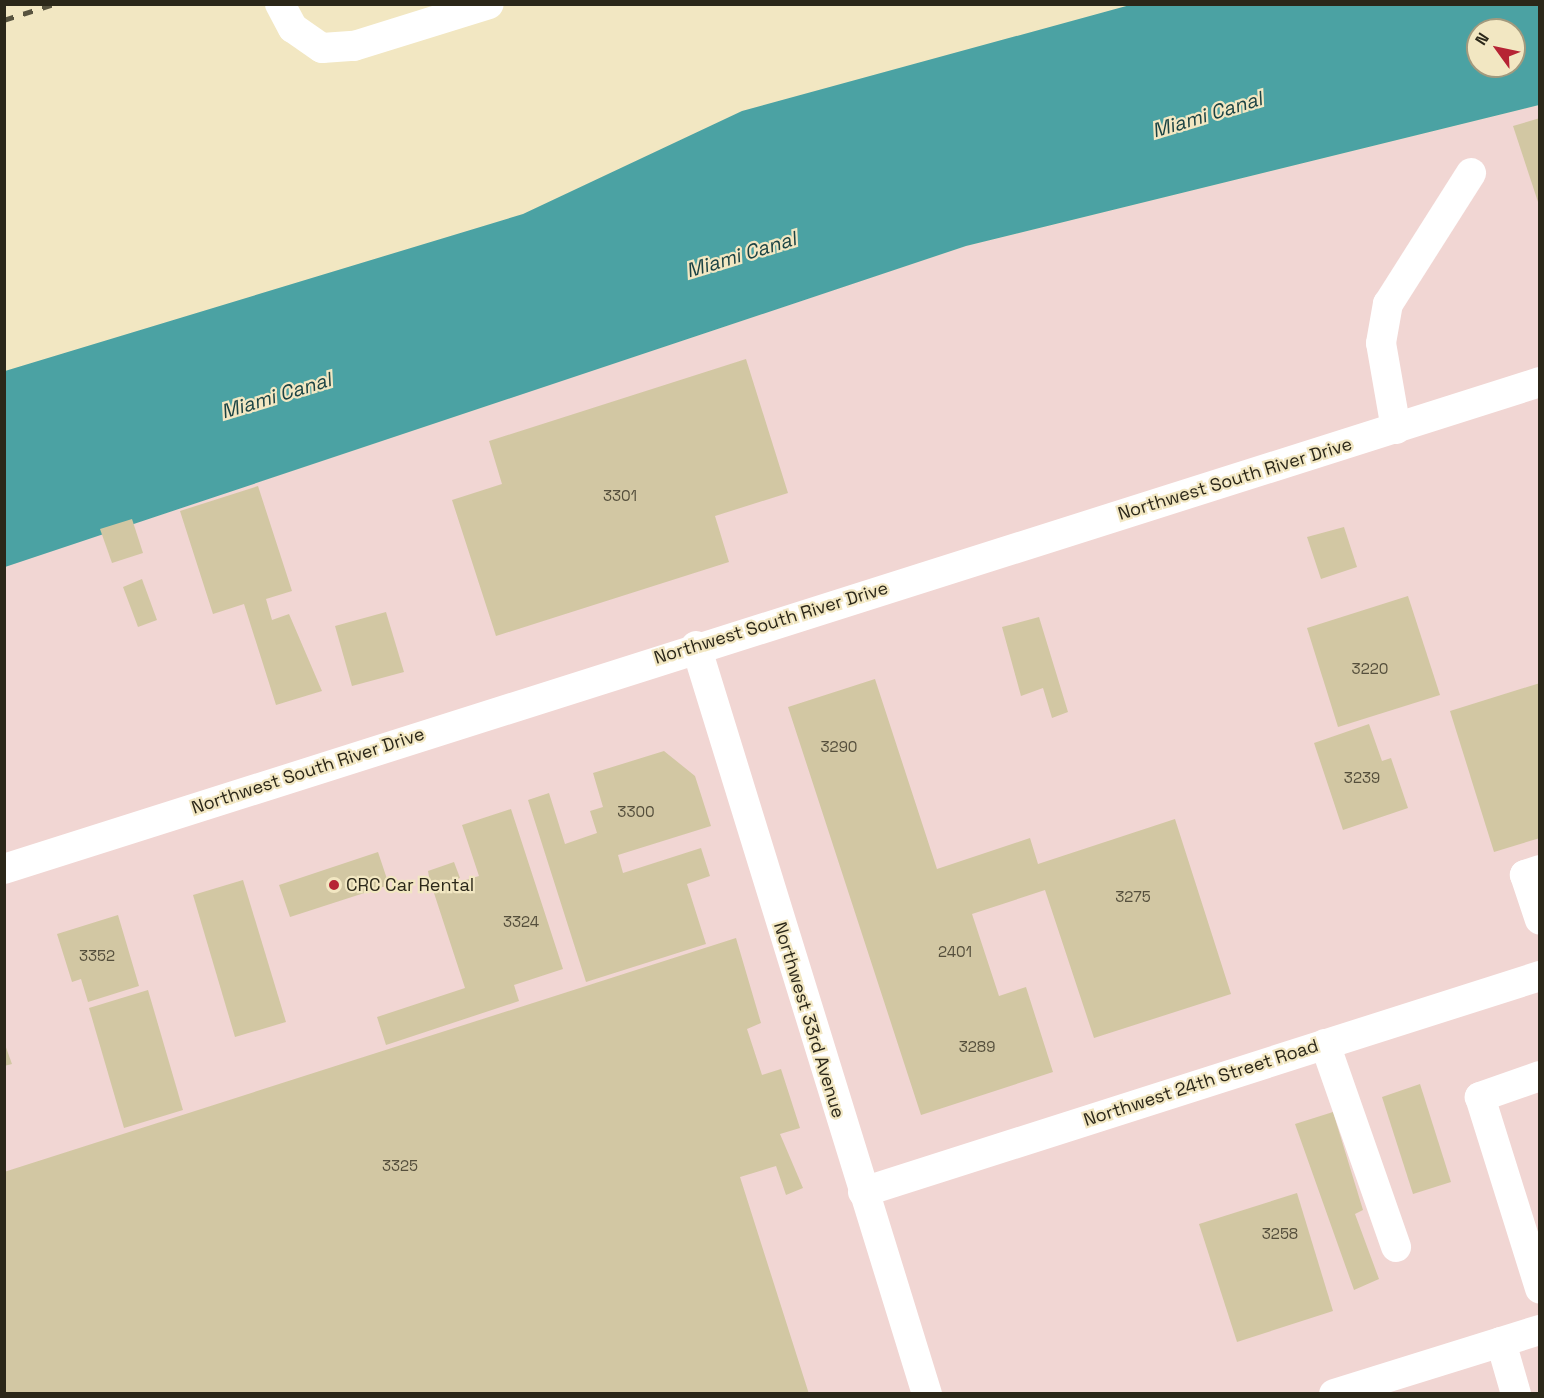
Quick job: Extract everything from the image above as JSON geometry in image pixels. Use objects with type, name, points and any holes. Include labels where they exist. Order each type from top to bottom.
[{"type":"street","points":[[280,4],[293,28],[322,48],[354,46],[489,4]]},
{"type":"street","points":[[1396,429],[1381,343],[1388,304],[1471,173]]},
{"type":"street","name":"Northwest South River Drive","points":[[4,868],[696,646],[1396,429],[1539,382]]},
{"type":"street","name":"Northwest 33rd Avenue","points":[[696,646],[927,1394]]},
{"type":"street","points":[[1539,870],[1525,874],[1539,920]]},
{"type":"street","name":"Northwest 24th Street Road","points":[[863,1192],[1539,976]]},
{"type":"street","points":[[1325,1044],[1396,1246]]},
{"type":"street","points":[[1539,1076],[1480,1097],[1539,1289]]},
{"type":"street","points":[[1334,1394],[1539,1330]]},
{"type":"street","points":[[1501,1342],[1516,1394]]},
{"type":"shaded area","points":[[1539,105],[1539,1393],[5,1393],[4,567],[966,246]]},
{"type":"water","name":"Miami Canal","points":[[1130,5],[1539,5],[1539,105],[966,246],[5,567],[5,371],[523,214],[742,111]]},
{"type":"building","points":[[1540,118],[1540,205],[1539,205],[1513,126]]},
{"type":"building","points":[[746,359],[788,493],[715,516],[729,562],[496,636],[452,500],[502,484],[489,441]]},
{"type":"building","points":[[258,486],[292,591],[266,599],[272,620],[289,614],[322,691],[276,705],[244,604],[213,614],[180,511]]},
{"type":"building","points":[[132,519],[143,553],[112,563],[100,529]]},
{"type":"building","points":[[1344,527],[1357,567],[1321,579],[1307,537]]},
{"type":"building","points":[[142,579],[157,620],[138,627],[123,587]]},
{"type":"building","points":[[1408,596],[1440,695],[1338,727],[1307,628]]},
{"type":"building","points":[[386,612],[404,672],[352,686],[335,626]]},
{"type":"building","points":[[1039,617],[1068,712],[1052,718],[1043,688],[1021,696],[1002,627]]},
{"type":"building","points":[[875,679],[937,869],[1030,838],[1038,864],[1175,819],[1231,994],[1094,1038],[1045,890],[972,914],[999,996],[1026,987],[1053,1072],[921,1115],[788,707]]},
{"type":"building","points":[[1540,683],[1540,838],[1494,852],[1450,711]]},
{"type":"building","points":[[1369,724],[1382,761],[1391,758],[1408,808],[1343,830],[1314,743]]},
{"type":"building","points":[[664,751],[695,776],[711,826],[618,855],[623,873],[701,848],[710,876],[687,884],[706,944],[586,982],[528,800],[549,793],[565,844],[597,833],[590,811],[603,807],[593,773]]},
{"type":"building","points":[[511,809],[563,969],[514,985],[519,1001],[386,1045],[377,1017],[465,988],[433,890],[479,876],[462,825]]},
{"type":"building","name":"CRC Car Rental","points":[[378,852],[389,885],[290,917],[279,885]]},
{"type":"building","points":[[454,862],[460,878],[431,888],[428,871]]},
{"type":"building","points":[[243,880],[286,1022],[235,1037],[193,895]]},
{"type":"building","points":[[118,915],[139,986],[88,1002],[81,979],[72,982],[57,934]]},
{"type":"building","points":[[736,938],[761,1023],[747,1029],[762,1075],[781,1069],[800,1128],[780,1134],[803,1188],[786,1195],[776,1166],[740,1177],[809,1394],[4,1394],[4,1172]]},
{"type":"building","points":[[148,990],[183,1110],[124,1128],[89,1008]]},
{"type":"building","points":[[4,1042],[12,1064],[4,1066]]},
{"type":"building","points":[[1420,1084],[1451,1182],[1413,1194],[1382,1097]]},
{"type":"building","points":[[1333,1112],[1363,1210],[1355,1214],[1379,1279],[1354,1290],[1295,1124]]},
{"type":"building","points":[[1297,1193],[1333,1311],[1237,1342],[1199,1224]]},
{"type":"railway","points":[[4,20],[54,4]]},
{"type":"place","name":"CRC Car Rental","points":[[334,885]]}]
